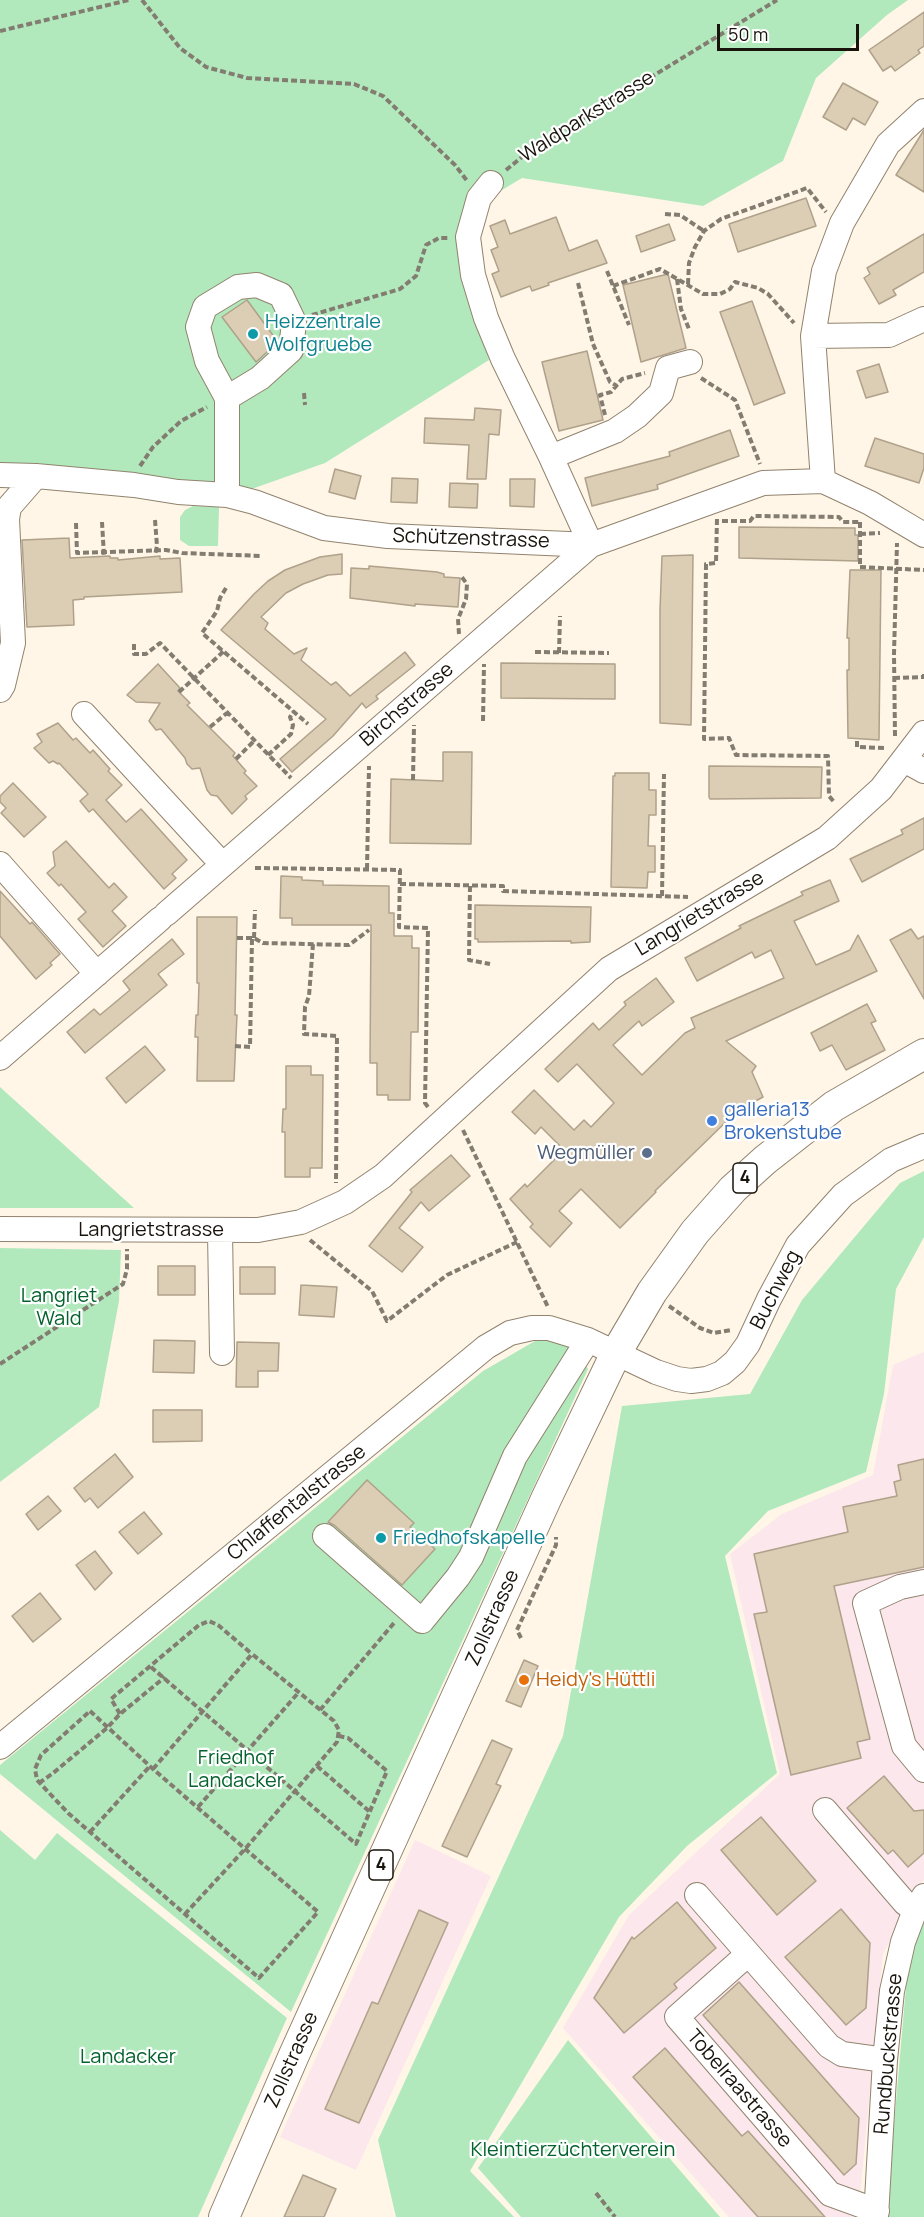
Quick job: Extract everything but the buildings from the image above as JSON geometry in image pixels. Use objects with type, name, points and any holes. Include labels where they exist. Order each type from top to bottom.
[{"type":"main road","name":"Zollstrasse","points":[[224,2217],[294,2055],[540,1514],[616,1353],[658,1283],[695,1232],[733,1189],[765,1160],[834,1106],[924,1054]]},
{"type":"street","points":[[823,481],[814,333],[824,271],[842,224],[888,144],[924,111]]},
{"type":"street","points":[[485,190],[468,237],[473,275],[486,318],[503,359],[591,545]]},
{"type":"street","points":[[227,399],[260,378],[291,350],[294,322],[281,296],[258,285],[238,287],[206,307],[198,327],[207,361],[227,399],[227,495]]},
{"type":"street","points":[[814,333],[889,335],[924,319]]},
{"type":"street","points":[[551,457],[609,434],[637,416],[661,393],[679,365]]},
{"type":"street","name":"Schützenstrasse","points":[[0,475],[36,476],[134,485],[178,492],[227,495],[254,502],[324,528],[388,536],[591,545],[715,511],[763,483],[823,481],[865,512],[900,521],[924,535]]},
{"type":"street","points":[[0,690],[13,643],[7,519],[9,507],[36,476]]},
{"type":"street","name":"Birchstrasse","points":[[0,1059],[591,545]]},
{"type":"street","points":[[84,714],[222,864]]},
{"type":"street","name":"Langrietstrasse","points":[[0,1229],[220,1232],[258,1230],[302,1222],[345,1202],[383,1176],[609,969],[827,838],[881,789],[904,756],[924,733]]},
{"type":"street","points":[[0,864],[97,974]]},
{"type":"street","name":"Buchweg","points":[[616,1353],[677,1379],[691,1381],[707,1379],[722,1373],[735,1362],[748,1344],[798,1245],[835,1203],[891,1160],[924,1146]]},
{"type":"street","points":[[220,1232],[222,1353]]},
{"type":"street","name":"Chlaffentalstrasse","points":[[0,1747],[486,1347],[510,1333],[532,1328],[549,1328],[588,1340],[616,1353]]},
{"type":"street","points":[[325,1536],[422,1621],[471,1557],[515,1456],[588,1340]]},
{"type":"street","points":[[924,1582],[900,1587],[865,1603],[904,1746],[924,1770]]},
{"type":"street","points":[[825,1810],[905,1903],[920,1903]]},
{"type":"street","points":[[697,1895],[829,2046],[842,2054],[885,2060]]},
{"type":"street","name":"Rundbuckstrasse","points":[[877,2214],[885,2060],[892,1991],[897,1964],[920,1903]]},
{"type":"street","name":"Tobelraastrasse","points":[[748,1954],[677,2017],[830,2194],[877,2214]]},
{"type":"path","points":[[0,31],[129,0]]},
{"type":"path","points":[[142,0],[180,48],[207,67],[247,78],[354,84],[383,96],[455,165],[485,190]]},
{"type":"path","name":"Waldparkstrasse","points":[[485,190],[526,153],[777,0]]},
{"type":"path","points":[[688,285],[689,263],[695,247],[704,231],[721,219],[807,188],[831,219],[842,224]]},
{"type":"path","points":[[665,214],[680,215],[704,231]]},
{"type":"path","points":[[294,322],[400,290],[416,276],[426,245],[440,238],[468,237]]},
{"type":"path","points":[[613,286],[660,269],[703,294],[720,294],[730,289],[735,282],[758,288],[768,294],[794,323],[814,333]]},
{"type":"path","points":[[607,272],[628,325]]},
{"type":"path","points":[[676,278],[681,309],[689,329]]},
{"type":"path","points":[[578,283],[593,344],[609,382],[616,387]]},
{"type":"path","points":[[609,434],[600,395],[611,392],[622,379],[679,365],[735,400],[760,463],[763,483]]},
{"type":"path","points":[[304,393],[306,405]]},
{"type":"path","points":[[134,485],[139,467],[153,447],[181,421],[227,399]]},
{"type":"path","points":[[839,808],[829,796],[828,756],[736,754],[729,738],[704,739],[706,564],[716,563],[715,511],[750,521],[754,516],[839,517],[843,522],[865,512],[860,567],[924,570]]},
{"type":"path","points":[[155,520],[155,552]]},
{"type":"path","points":[[900,521],[896,568],[895,738],[904,756]]},
{"type":"path","points":[[102,522],[104,554]]},
{"type":"path","points":[[76,523],[77,553],[155,552],[262,556]]},
{"type":"path","points":[[461,576],[467,584],[458,626],[461,643],[484,658],[483,721]]},
{"type":"path","points":[[226,588],[220,597],[217,611],[202,633],[309,724]]},
{"type":"path","points":[[559,653],[560,616]]},
{"type":"path","points":[[134,644],[134,654],[146,654],[160,643],[305,793]]},
{"type":"path","points":[[179,692],[224,651]]},
{"type":"path","points":[[535,652],[609,653]]},
{"type":"path","points":[[894,678],[924,677],[924,674]]},
{"type":"path","points":[[408,704],[414,715],[413,780]]},
{"type":"path","points":[[267,755],[291,734],[293,724],[290,717],[294,711]]},
{"type":"path","points":[[210,727],[227,713]]},
{"type":"path","points":[[236,759],[254,741]]},
{"type":"path","points":[[857,741],[857,747],[886,748],[904,756]]},
{"type":"path","points":[[364,742],[369,753],[367,870]]},
{"type":"path","points":[[662,896],[664,774]]},
{"type":"path","points":[[255,868],[400,870],[399,927],[428,928],[425,1103]]},
{"type":"path","points":[[400,884],[503,886],[503,891],[687,897],[708,908]]},
{"type":"path","points":[[470,886],[469,960],[490,964]]},
{"type":"path","points":[[235,1046],[250,1047],[255,910]]},
{"type":"path","points":[[237,938],[253,938],[263,943],[349,945],[369,930]]},
{"type":"path","points":[[313,944],[304,1034],[338,1036],[335,1180]]},
{"type":"path","points":[[474,1094],[463,1130],[551,1315],[549,1328]]},
{"type":"path","points":[[302,1222],[309,1239],[372,1291],[387,1321],[447,1275],[517,1242]]},
{"type":"path","points":[[0,1364],[123,1284],[127,1269],[126,1231]]},
{"type":"path","points":[[320,1710],[407,1608]]},
{"type":"path","points":[[120,1714],[111,1699],[190,1631],[210,1621],[218,1624],[334,1721],[339,1736],[337,1742],[317,1766],[185,1914]]},
{"type":"path","points":[[90,1832],[151,1768],[252,1654]]},
{"type":"path","points":[[151,1666],[289,1785],[294,1792],[357,1844],[387,1771],[348,1738],[339,1736]]},
{"type":"path","points":[[39,1782],[108,1728],[120,1714],[165,1677]]},
{"type":"path","points":[[198,1808],[299,1692]]},
{"type":"path","points":[[90,1711],[151,1768],[318,1912],[259,1978],[68,1813],[39,1782],[35,1769],[41,1755],[90,1711]]},
{"type":"path","points":[[317,1766],[370,1812]]},
{"type":"path","points":[[596,2193],[615,2217]]},
{"type":"shaded area","points":[[924,1352],[924,1879],[883,1954],[858,2217],[729,2217],[563,2028],[629,1915],[780,1774],[730,1554],[782,1514],[873,1475],[893,1365]]},
{"type":"shaded area","points":[[415,1840],[491,1876],[356,2170],[280,2137]]},
{"type":"green space","points":[[0,0],[908,0],[887,15],[816,78],[783,161],[703,206],[522,178],[464,213],[463,266],[489,360],[325,463],[246,491],[36,463],[0,465]]},
{"type":"green space","points":[[193,506],[219,507],[218,546],[189,546],[180,540],[180,517],[185,510]]},
{"type":"green space","points":[[0,1087],[134,1208],[0,1208]]},
{"type":"green space","points":[[924,1171],[924,1237],[896,1289],[884,1394],[866,1472],[768,1511],[725,1556],[777,1773],[687,1846],[619,1917],[470,2171],[514,2217],[396,2217],[378,2140],[563,1736],[622,1406],[750,1394],[802,1300],[900,1183]]},
{"type":"green space","name":"Langriet Wald","points":[[0,1248],[121,1250],[119,1301],[99,1407],[0,1482]]},
{"type":"green space","name":"Friedhof Landacker","points":[[542,1337],[575,1347],[588,1369],[291,2012],[0,1774],[0,1765],[483,1371]]},
{"type":"green space","name":"Landacker","points":[[0,1830],[35,1860],[57,1833],[287,2018],[198,2217],[0,2217]]},
{"type":"green space","points":[[924,1920],[924,2217],[886,2217],[909,1952]]},
{"type":"green space","name":"Kleintierzüchterverein","points":[[568,2040],[720,2217],[521,2217],[478,2168]]},
{"type":"place","name":"Heizzentrale Wolfgruebe","points":[[253,334]]},
{"type":"place","name":"galleria13 Brokenstube","points":[[712,1121]]},
{"type":"place","name":"Wegmüller","points":[[647,1153]]},
{"type":"place","name":"Friedhofskapelle","points":[[381,1538]]},
{"type":"place","name":"Heidy's Hüttli","points":[[524,1680]]}]
